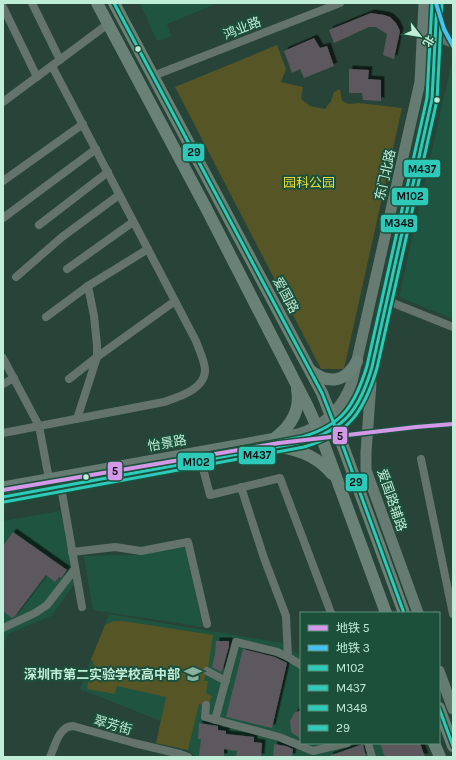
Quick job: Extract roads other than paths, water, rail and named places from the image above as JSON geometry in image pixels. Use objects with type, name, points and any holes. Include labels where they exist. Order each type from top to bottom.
[{"type":"highway","points":[[97,3],[206,208],[296,384],[318,431],[386,612]]},
{"type":"highway","name":"爱国路","points":[[114,3],[322,393],[404,612]]},
{"type":"highway","points":[[310,370],[323,378],[336,380],[344,377],[350,372],[357,361]]},
{"type":"highway","points":[[296,384],[298,395],[295,414],[278,442],[316,459],[331,473],[336,482]]},
{"type":"highway","points":[[440,711],[453,746]]},
{"type":"highway","points":[[434,744],[440,757]]},
{"type":"main road","name":"东门北路","points":[[331,416],[344,402],[357,361],[420,82],[424,3]]},
{"type":"main road","points":[[336,428],[349,416],[357,405],[368,382],[388,301],[432,99],[437,3]]},
{"type":"main road","name":"爱国路辅路","points":[[372,367],[366,470],[418,612]]},
{"type":"main road","name":"怡景路","points":[[3,487],[278,442],[308,441],[331,416]]},
{"type":"main road","name":"怡景路","points":[[318,431],[336,428]]},
{"type":"main road","name":"怡景路","points":[[3,497],[201,461],[278,442]]},
{"type":"main road","points":[[440,674],[453,707]]},
{"type":"street","points":[[32,3],[60,60]]},
{"type":"street","name":"鸿业路","points":[[153,76],[322,6],[340,3]]},
{"type":"street","points":[[3,7],[37,77]]},
{"type":"street","points":[[3,102],[108,24]]},
{"type":"street","points":[[436,37],[453,44]]},
{"type":"street","points":[[3,433],[164,402],[184,395],[195,388],[204,376],[205,369],[196,342],[52,66]]},
{"type":"street","points":[[3,182],[83,124]]},
{"type":"street","points":[[3,218],[96,150]]},
{"type":"street","points":[[39,225],[108,172]]},
{"type":"street","points":[[16,277],[62,237],[120,195]]},
{"type":"street","points":[[67,270],[133,222]]},
{"type":"street","points":[[46,317],[88,286],[148,250]]},
{"type":"street","points":[[77,419],[97,357],[94,316],[88,286]]},
{"type":"street","points":[[69,379],[175,301]]},
{"type":"street","points":[[388,301],[453,327]]},
{"type":"street","points":[[3,358],[39,426],[49,479]]},
{"type":"street","points":[[3,384],[14,378]]},
{"type":"street","points":[[421,459],[453,614]]},
{"type":"street","points":[[201,461],[210,494],[280,478],[331,612]]},
{"type":"street","points":[[61,487],[82,607]]},
{"type":"street","points":[[241,487],[264,558],[286,616],[288,656]]},
{"type":"street","points":[[72,552],[115,547],[141,551],[188,542],[207,624]]},
{"type":"street","points":[[3,628],[36,613],[46,605],[76,569]]},
{"type":"street","points":[[215,720],[236,642],[277,652],[288,656],[300,664]]},
{"type":"street","points":[[206,670],[226,681]]},
{"type":"street","points":[[206,705],[205,717],[279,737],[313,751],[343,744]]},
{"type":"street","name":"翠芳街","points":[[50,757],[61,731],[67,726],[73,726],[188,757]]},
{"type":"street","points":[[368,744],[372,757]]},
{"type":"metro line","name":"3","points":[[436,3],[444,29],[453,46]]},
{"type":"metro line","name":"5","points":[[3,490],[279,443],[453,424]]},
{"type":"place","name":"深圳市第二实验学校高中部","points":[[193,674]]},
{"type":"park label","name":"园科公园","points":[[309,182]]}]
